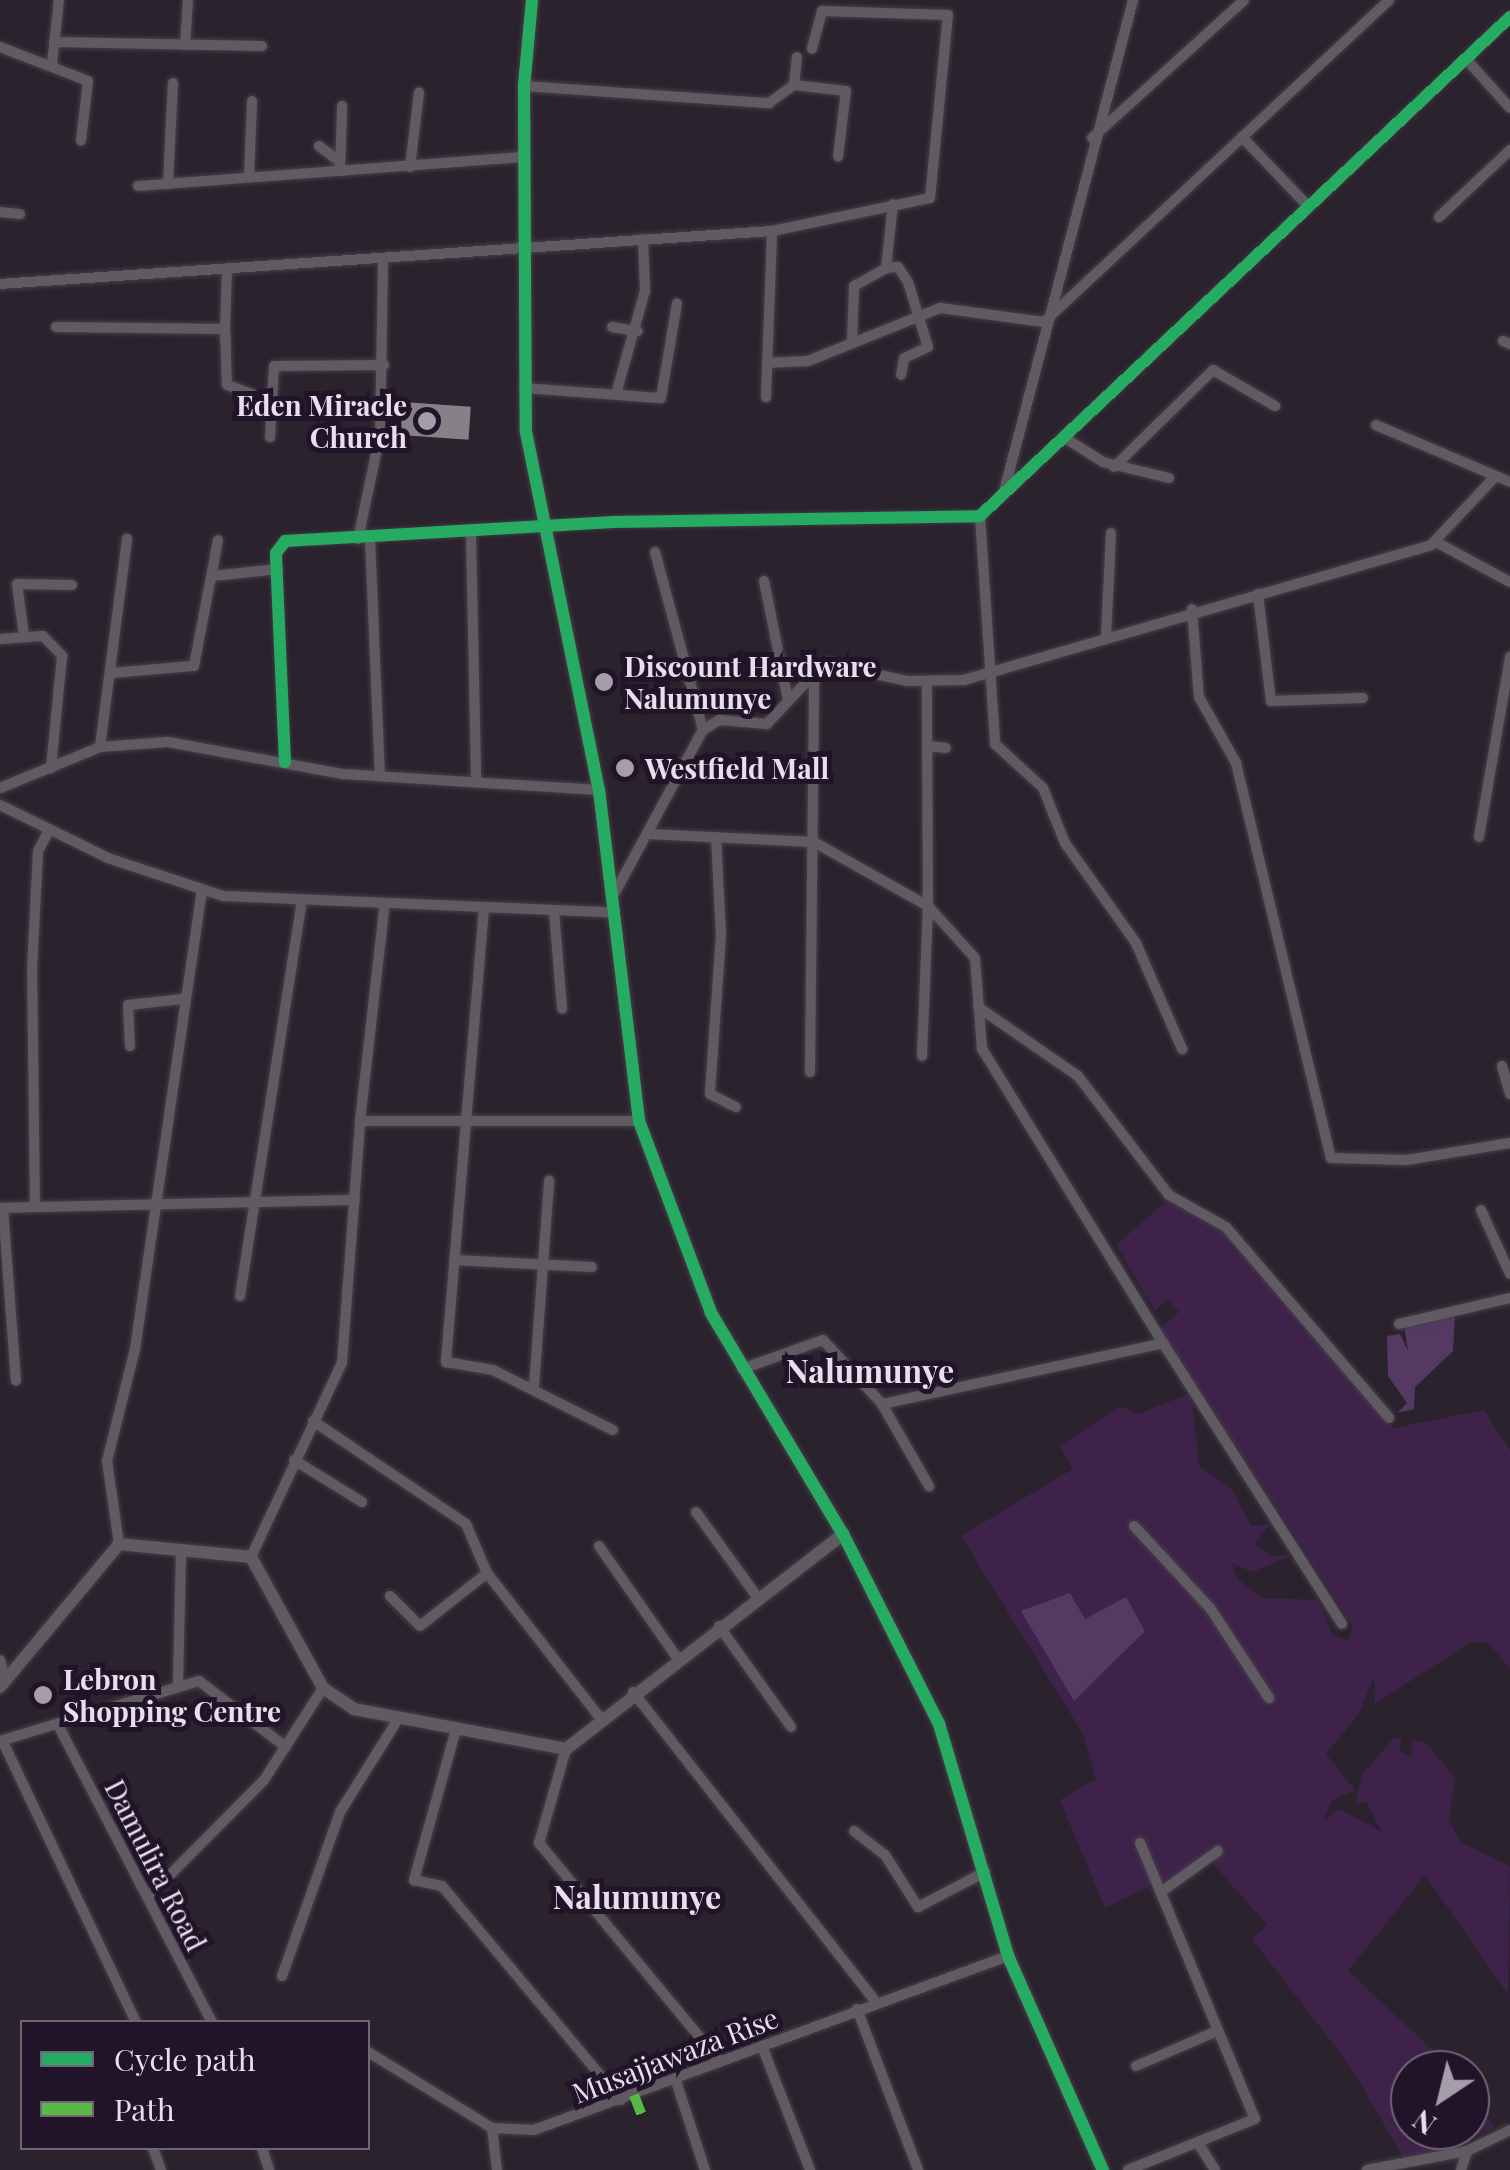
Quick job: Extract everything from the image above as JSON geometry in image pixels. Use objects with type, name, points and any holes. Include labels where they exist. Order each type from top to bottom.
[{"type":"street","points":[[52,64],[58,0]]},
{"type":"street","points":[[185,46],[188,0]]},
{"type":"street","points":[[532,0],[524,86],[524,388],[545,532],[600,790],[610,907],[638,1121],[674,1233],[742,1369],[843,1534],[944,1736],[1008,1956],[1103,2170]]},
{"type":"street","points":[[1003,495],[1091,139],[1133,0]]},
{"type":"street","points":[[1091,139],[1244,0]]},
{"type":"street","points":[[1044,322],[1388,0]]},
{"type":"street","points":[[0,284],[772,231],[930,198],[948,15],[822,11],[812,49]]},
{"type":"street","points":[[286,762],[278,569],[286,542],[545,532],[613,522],[980,516],[1510,16]]},
{"type":"street","points":[[54,42],[262,46]]},
{"type":"street","points":[[0,47],[88,81],[82,142]]},
{"type":"street","points":[[794,85],[797,57]]},
{"type":"street","points":[[1466,60],[1510,108]]},
{"type":"street","points":[[168,184],[173,83]]},
{"type":"street","points":[[524,86],[769,103],[794,85],[846,91],[838,156]]},
{"type":"street","points":[[410,167],[419,93]]},
{"type":"street","points":[[249,177],[252,101]]},
{"type":"street","points":[[340,166],[342,106]]},
{"type":"street","points":[[1242,137],[1309,207]]},
{"type":"street","points":[[320,146],[340,166]]},
{"type":"street","points":[[1439,217],[1510,150]]},
{"type":"street","points":[[138,186],[340,166],[410,167],[524,157]]},
{"type":"street","points":[[886,268],[893,205]]},
{"type":"street","points":[[0,212],[20,214]]},
{"type":"street","points":[[766,397],[772,231]]},
{"type":"street","points":[[616,394],[638,331],[642,240]]},
{"type":"street","points":[[380,775],[364,539],[384,365],[384,260]]},
{"type":"street","points":[[852,341],[854,286],[886,268],[898,267],[919,314],[928,347],[904,358],[901,374]]},
{"type":"street","points":[[227,271],[227,385],[252,394]]},
{"type":"street","points":[[524,388],[662,398],[677,302]]},
{"type":"street","points":[[767,363],[808,361],[919,314],[965,308],[1044,322]]},
{"type":"street","points":[[56,327],[225,329]]},
{"type":"street","points":[[612,327],[638,331]]},
{"type":"street","points":[[225,329],[226,345]]},
{"type":"street","points":[[270,437],[274,366],[384,365]]},
{"type":"street","points":[[1114,466],[1213,370],[1275,406]]},
{"type":"street","points":[[610,907],[703,730],[719,720],[767,724],[814,668],[832,663],[927,682],[987,673],[1192,610],[1436,542],[1505,479],[1376,425]]},
{"type":"street","points":[[1065,438],[1114,466],[1168,478]]},
{"type":"street","points":[[980,516],[987,673],[1000,756],[1043,788],[1066,844],[1136,943],[1182,1049]]},
{"type":"street","points":[[1106,638],[1111,533]]},
{"type":"street","points":[[471,536],[476,781]]},
{"type":"street","points":[[100,748],[127,539]]},
{"type":"street","points":[[110,673],[194,666],[218,540]]},
{"type":"street","points":[[1436,542],[1510,582]]},
{"type":"street","points":[[656,552],[703,730]]},
{"type":"street","points":[[213,576],[278,569]]},
{"type":"street","points":[[764,581],[788,700]]},
{"type":"street","points":[[24,636],[17,584],[72,585]]},
{"type":"street","points":[[1258,594],[1271,702],[1363,698]]},
{"type":"street","points":[[1192,610],[1199,697],[1236,763],[1331,1158],[1408,1160],[1510,1143]]},
{"type":"street","points":[[0,639],[52,639],[62,656],[51,768]]},
{"type":"street","points":[[1479,837],[1510,657]]},
{"type":"street","points":[[810,1072],[814,668]]},
{"type":"street","points":[[922,1056],[928,906],[927,682]]},
{"type":"street","points":[[0,788],[100,748],[168,742],[380,775],[600,790]]},
{"type":"street","points":[[927,746],[946,748]]},
{"type":"street","points":[[0,805],[48,832],[202,892],[301,906],[554,910],[610,907]]},
{"type":"street","points":[[34,1207],[32,970],[48,832]]},
{"type":"street","points":[[648,834],[814,842],[928,906],[975,958],[982,1049],[1342,1624]]},
{"type":"street","points":[[716,837],[722,935],[710,1094],[736,1107]]},
{"type":"street","points":[[120,1544],[106,1461],[134,1349],[152,1206],[202,892]]},
{"type":"street","points":[[240,1296],[301,906]]},
{"type":"street","points":[[484,908],[462,1125],[446,1362],[534,1388],[613,1430]]},
{"type":"street","points":[[251,1557],[342,1363],[360,1121],[384,909]]},
{"type":"street","points":[[554,910],[562,1009]]},
{"type":"street","points":[[130,1046],[128,1005],[183,999]]},
{"type":"street","points":[[978,1007],[1078,1076],[1170,1194],[1226,1226],[1389,1418]]},
{"type":"street","points":[[1502,1066],[1510,1094]]},
{"type":"street","points":[[360,1121],[462,1125],[638,1121]]},
{"type":"street","points":[[534,1388],[549,1182]]},
{"type":"street","points":[[16,1381],[2,1208],[355,1200]]},
{"type":"street","points":[[1481,1210],[1510,1274]]},
{"type":"street","points":[[454,1260],[592,1268]]},
{"type":"street","points":[[1400,1324],[1510,1298]]},
{"type":"street","points":[[742,1369],[823,1340],[882,1404],[930,1486]]},
{"type":"street","points":[[882,1404],[1163,1343]]},
{"type":"street","points":[[313,1421],[466,1524],[487,1573],[598,1716]]},
{"type":"street","points":[[294,1460],[362,1502]]},
{"type":"street","points":[[696,1512],[758,1598]]},
{"type":"street","points":[[1134,1526],[1210,1608],[1269,1698]]},
{"type":"street","points":[[720,2062],[539,1843],[566,1748],[598,1716],[843,1534]]},
{"type":"street","points":[[120,1544],[181,1555],[251,1557]]},
{"type":"street","points":[[2,1682],[120,1544]]},
{"type":"street","points":[[599,1546],[676,1656]]},
{"type":"street","points":[[178,1684],[181,1555]]},
{"type":"street","points":[[251,1557],[323,1688],[395,1724],[566,1748]]},
{"type":"street","points":[[390,1596],[420,1626],[487,1573]]},
{"type":"street","points":[[719,1626],[791,1727]]},
{"type":"street","points":[[0,1660],[2,1682]]},
{"type":"street","points":[[135,2020],[2,1742],[59,1728],[178,1684],[204,1683],[286,1747]]},
{"type":"street","points":[[148,1897],[236,1812],[286,1747],[323,1688]]},
{"type":"street","points":[[632,1691],[876,2002]]},
{"type":"street","points":[[282,1976],[340,1812],[395,1724]]},
{"type":"street","name":"Damulira Road","points":[[59,1728],[211,2020]]},
{"type":"street","points":[[455,1733],[414,1880],[442,1886],[621,2100]]},
{"type":"street","points":[[854,1831],[885,1855],[918,1907],[985,1872]]},
{"type":"street","points":[[1128,2170],[1200,2146],[1255,2119],[1140,1842]]},
{"type":"street","points":[[1161,1892],[1218,1851]]},
{"type":"street","name":"Musajjawaza Rise","points":[[492,2128],[534,2130],[1008,1956]]},
{"type":"street","points":[[857,2009],[918,2170]]},
{"type":"street","points":[[1136,2066],[1217,2031]]},
{"type":"street","points":[[762,2046],[810,2170]]},
{"type":"street","points":[[370,2053],[492,2128],[498,2170]]},
{"type":"street","points":[[676,2081],[704,2170]]},
{"type":"street","points":[[1200,2146],[1214,2170]]},
{"type":"street","points":[[1367,2170],[1467,2150]]},
{"type":"street","points":[[1460,2170],[1467,2150]]},
{"type":"shaded area","points":[[1167,1201],[1223,1231],[1393,1428],[1484,1410],[1510,1450],[1510,1668],[1487,1642],[1469,1643],[1375,1704],[1374,1676],[1359,1714],[1326,1754],[1355,1790],[1332,1800],[1323,1822],[1339,1809],[1382,1832],[1366,1802],[1355,1803],[1362,1775],[1393,1739],[1401,1737],[1400,1751],[1412,1758],[1411,1741],[1425,1742],[1455,1778],[1449,1821],[1462,1843],[1510,1866],[1508,1994],[1425,1875],[1348,1971],[1433,2050],[1390,2050],[1390,2135],[1350,2066],[1252,1939],[1267,1925],[1208,1858],[1105,1908],[1060,1800],[1096,1779],[1083,1734],[961,1536],[1073,1469],[1060,1446],[1120,1406],[1138,1414],[1191,1393],[1199,1466],[1231,1488],[1251,1526],[1271,1524],[1254,1543],[1271,1556],[1295,1554],[1252,1572],[1231,1563],[1238,1579],[1262,1598],[1318,1600],[1332,1634],[1348,1640],[1353,1627],[1160,1328],[1179,1312],[1167,1299],[1155,1311],[1116,1245]]},
{"type":"shaded area","points":[[1455,1314],[1453,1351],[1415,1387],[1414,1409],[1397,1413],[1407,1403],[1388,1376],[1387,1336],[1400,1334],[1408,1351],[1404,1325]]},
{"type":"shaded area","points":[[1070,1593],[1085,1619],[1126,1597],[1145,1631],[1074,1701],[1021,1611]]},
{"type":"shaded area","points":[[1399,2150],[1437,2150],[1406,2162]]},
{"type":"building","name":"Eden Miracle Church","points":[[389,401],[471,407],[468,440],[387,434]]},
{"type":"marked path","points":[[634,2095],[644,2121]]},
{"type":"cycle path","points":[[532,0],[524,86],[526,432],[599,790],[639,1121],[711,1313],[843,1534],[939,1724],[1008,1956],[1103,2170]]},
{"type":"cycle path","points":[[285,762],[276,553],[285,541],[613,522],[980,516],[1510,17]]},
{"type":"place","name":"Eden Miracle Church","points":[[427,421]]},
{"type":"place","name":"Discount Hardware Nalumunye","points":[[604,682]]},
{"type":"place","name":"Westfield Mall","points":[[625,768]]},
{"type":"place","name":"Lebron Shopping Centre","points":[[43,1695]]},
{"type":"district","name":"Nalumunye","points":[[870,1370]]},
{"type":"district","name":"Nalumunye","points":[[637,1896]]}]
